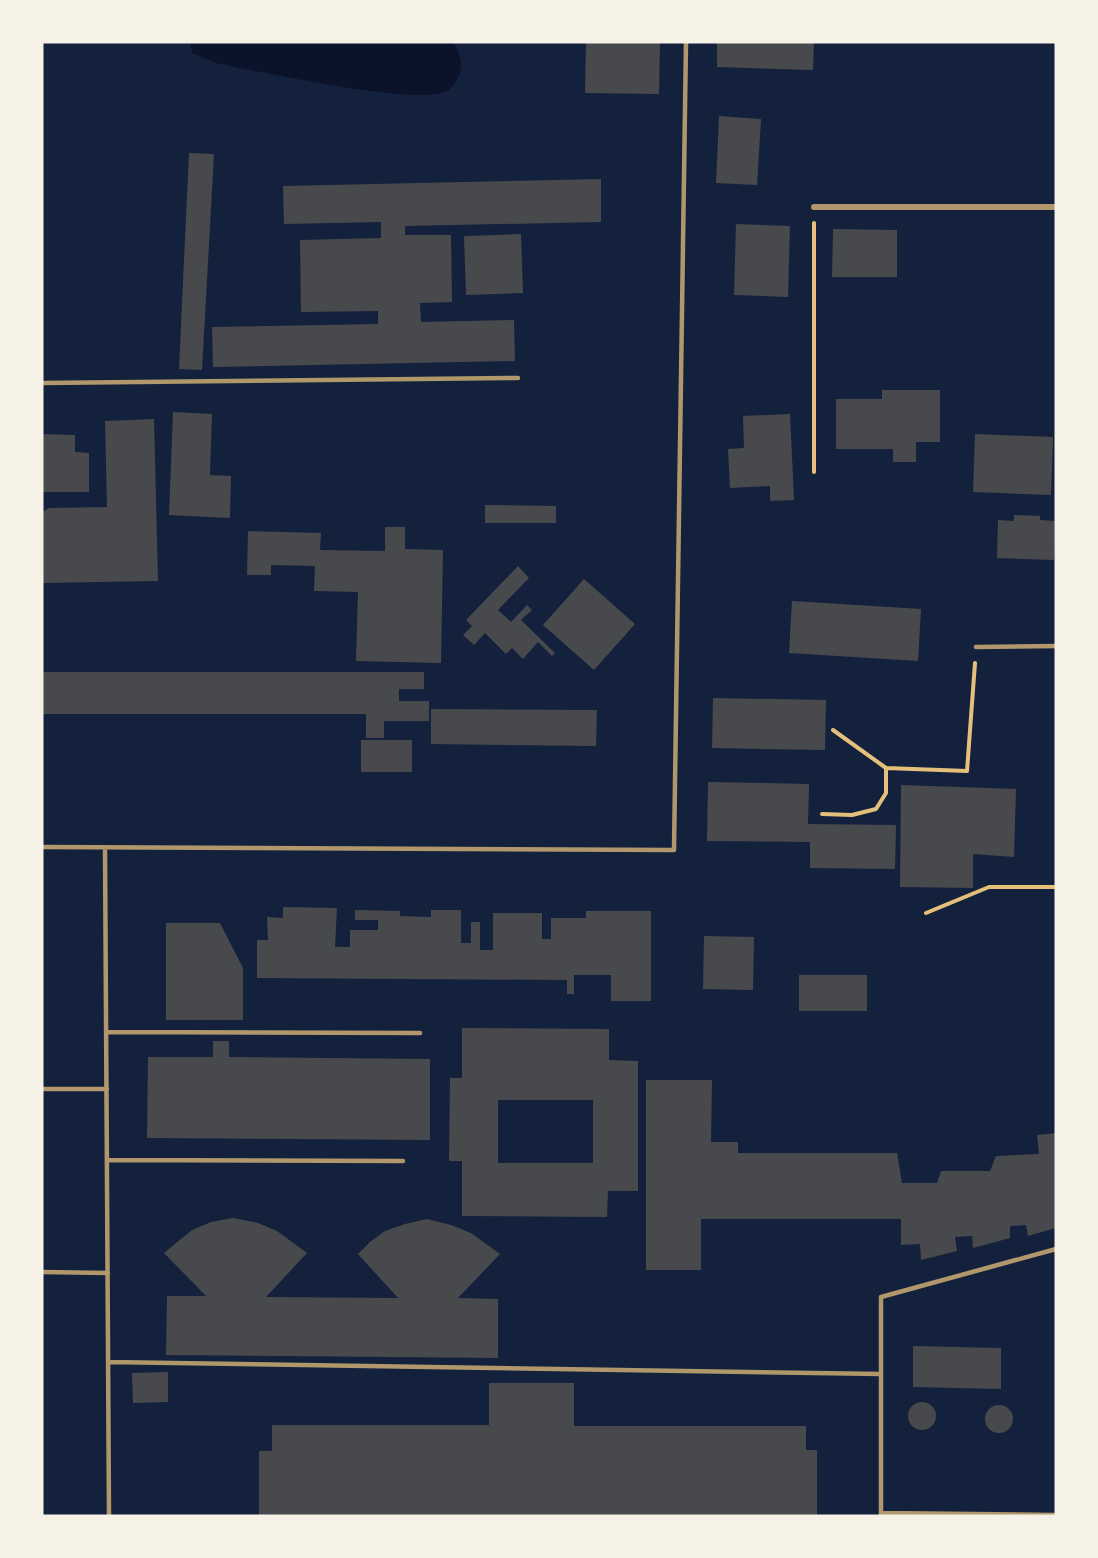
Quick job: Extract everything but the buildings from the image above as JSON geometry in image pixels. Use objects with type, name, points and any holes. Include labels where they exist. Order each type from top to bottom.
[{"type":"street","points":[[814,207],[1056,207]]},
{"type":"lane","points":[[42,847],[674,850],[686,42]]},
{"type":"lane","points":[[42,383],[518,378]]},
{"type":"lane","points":[[976,647],[1056,646]]},
{"type":"lane","points":[[105,848],[109,1516]]},
{"type":"lane","points":[[106,1032],[420,1033]]},
{"type":"lane","points":[[42,1089],[107,1089]]},
{"type":"lane","points":[[107,1160],[403,1161]]},
{"type":"lane","points":[[1056,1249],[881,1297],[881,1515],[1056,1515]]},
{"type":"lane","points":[[42,1272],[108,1273]]},
{"type":"lane","points":[[108,1362],[881,1374]]},
{"type":"path","points":[[814,207],[814,472]]},
{"type":"path","points":[[833,730],[886,768],[967,771],[976,647]]},
{"type":"path","points":[[822,814],[852,815],[876,809],[886,793],[886,768]]},
{"type":"path","points":[[926,914],[989,886],[1056,887]]},
{"type":"water","points":[[190,42],[453,42],[460,58],[461,69],[457,79],[447,91],[431,95],[405,95],[301,80],[219,64],[192,53]]}]
